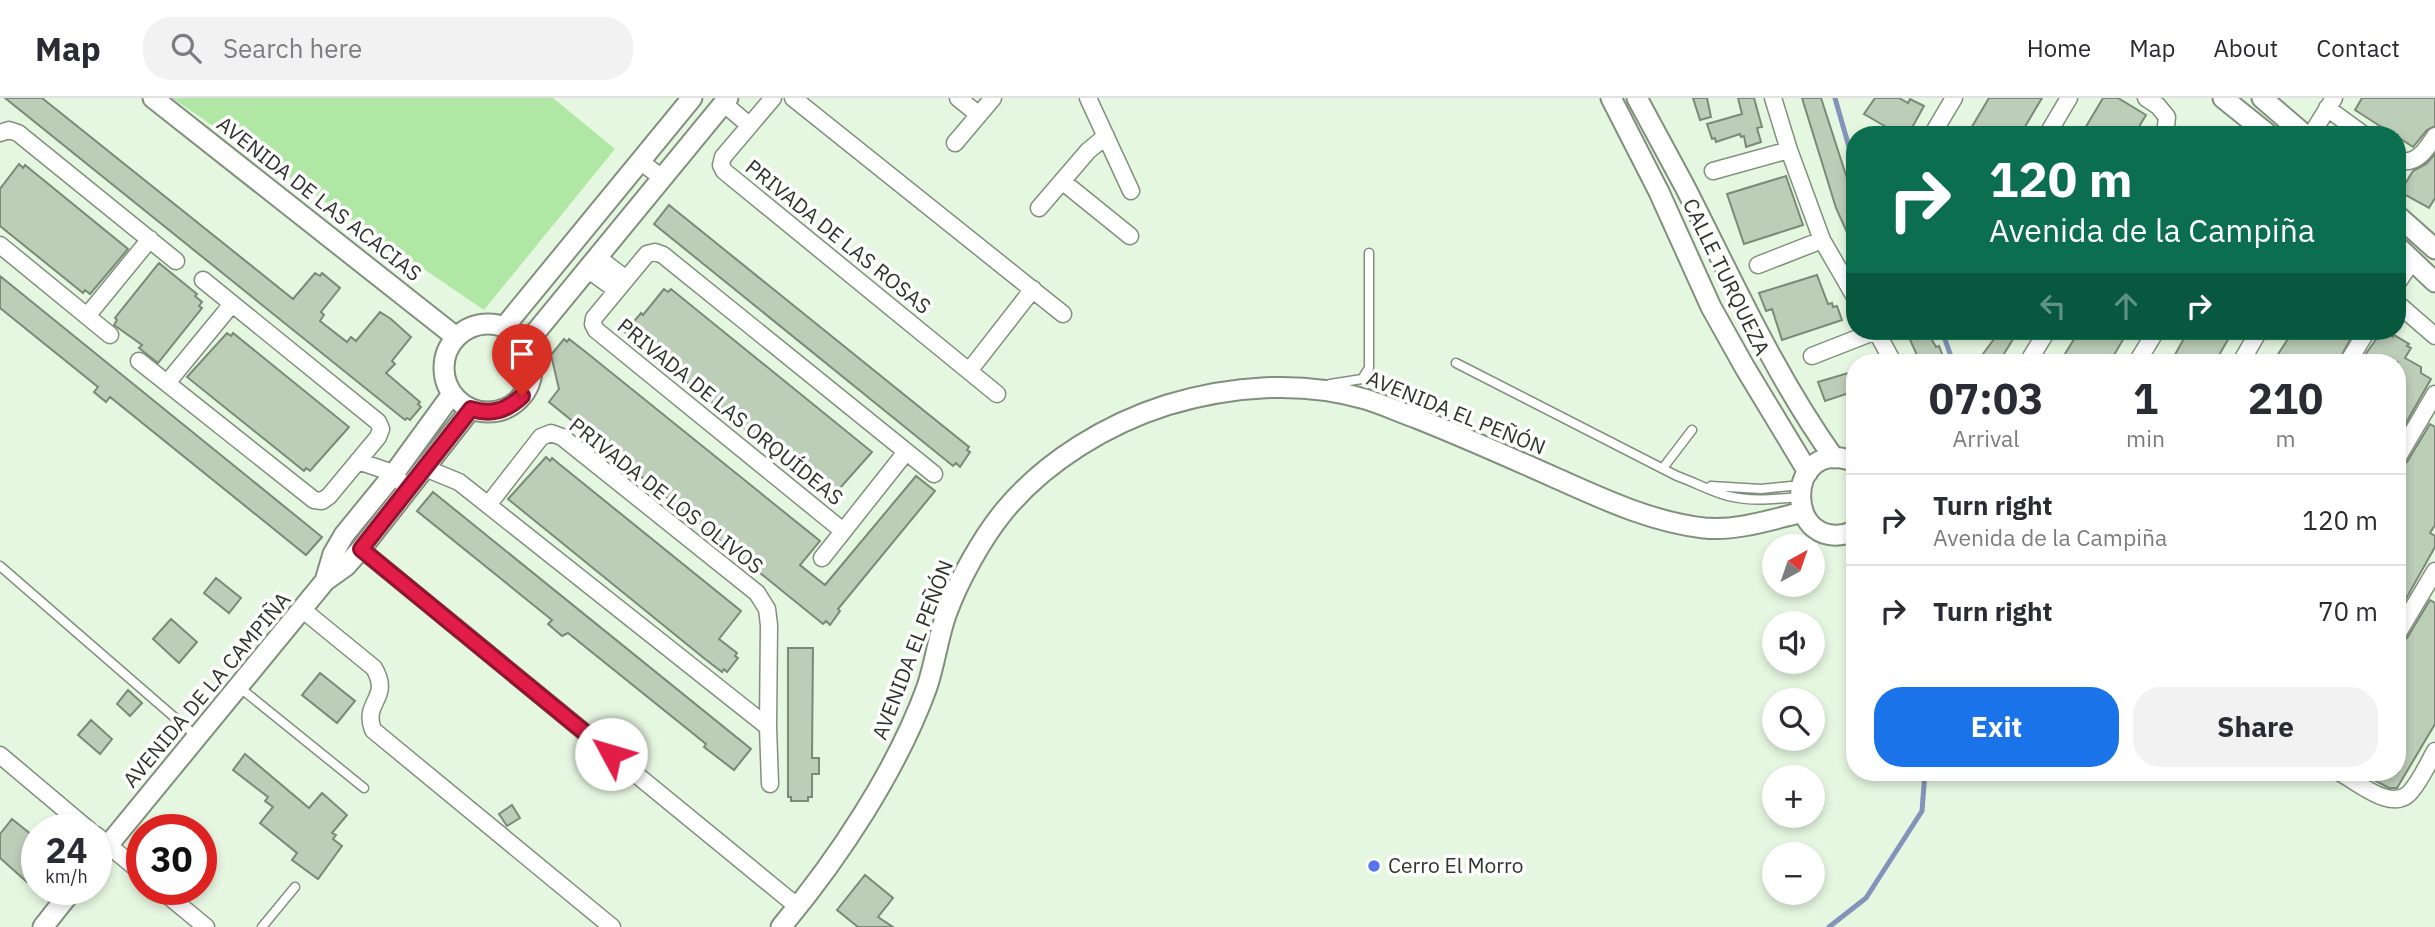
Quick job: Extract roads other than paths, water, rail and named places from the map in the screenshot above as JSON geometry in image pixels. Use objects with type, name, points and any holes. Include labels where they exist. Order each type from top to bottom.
[{"type":"street","name":"AVENIDA DE LAS ACACIAS","points":[[153,98],[456,337]]},
{"type":"street","points":[[505,326],[692,98]]},
{"type":"street","name":"PRIVADA DE LAS ROSAS","points":[[774,98],[723,157],[721,165],[724,171],[997,394]]},
{"type":"street","points":[[793,98],[1063,314]]},
{"type":"street","points":[[958,98],[979,115]]},
{"type":"street","points":[[955,144],[993,98]]},
{"type":"street","points":[[1088,98],[1131,191]]},
{"type":"street","name":"CALLE TURQUEZA","points":[[1611,98],[1803,491]]},
{"type":"street","name":"CALLE TURQUEZA","points":[[1637,98],[1737,294],[1818,436],[1834,458]]},
{"type":"street","points":[[1773,98],[1822,240],[1846,281]]},
{"type":"street","points":[[1937,126],[1954,98]]},
{"type":"street","points":[[2052,126],[2069,98]]},
{"type":"street","points":[[2146,98],[2158,106],[2167,117],[2166,126]]},
{"type":"street","points":[[2223,98],[2258,126]]},
{"type":"street","points":[[2262,98],[2295,126]]},
{"type":"street","points":[[526,344],[726,101]]},
{"type":"street","name":"PRIVADA DE LAS ROSAS","points":[[726,101],[749,125]]},
{"type":"street","points":[[2317,126],[2331,103],[2355,126]]},
{"type":"street","points":[[0,133],[9,130],[18,133],[176,261]]},
{"type":"street","points":[[2406,162],[2413,161],[2426,150],[2435,135]]},
{"type":"street","points":[[1039,208],[1088,151],[1105,136]]},
{"type":"street","points":[[1713,172],[1789,150]]},
{"type":"street","points":[[640,161],[662,178]]},
{"type":"street","points":[[1062,181],[1130,236]]},
{"type":"street","points":[[2406,223],[2435,249]]},
{"type":"street","points":[[87,316],[149,239]]},
{"type":"street","points":[[1758,265],[1822,240]]},
{"type":"street","points":[[0,245],[110,335]]},
{"type":"street","name":"PRIVADA DE LAS ORQUÍDEAS","points":[[843,531],[596,330],[594,318],[647,254],[655,252],[663,255],[934,474]]},
{"type":"street","points":[[2406,255],[2435,282]]},
{"type":"street","points":[[2406,270],[2412,261]]},
{"type":"street","name":"PRIVADA DE LAS ORQUÍDEAS","points":[[592,263],[620,284]]},
{"type":"street","points":[[139,361],[314,500],[329,496],[362,463],[381,429],[378,422],[203,281]]},
{"type":"street","points":[[969,370],[1033,289]]},
{"type":"street","points":[[167,383],[232,304]]},
{"type":"street","points":[[2406,311],[2435,336]]},
{"type":"street","points":[[492,323],[505,326],[526,344],[532,376],[522,396],[504,410],[493,412],[471,409],[452,394],[445,380],[443,365],[447,350],[466,329],[492,323]]},
{"type":"street","points":[[1812,356],[1853,340]]},
{"type":"street","name":"AVENIDA EL PEÑÓN","points":[[781,927],[798,907],[870,802],[903,744],[928,685],[947,613],[974,557],[1006,510],[1042,474],[1084,443],[1138,414],[1195,397],[1254,388],[1303,388],[1366,399],[1468,438],[1613,504],[1658,519],[1706,528],[1737,528],[1803,491],[1817,464],[1834,458]]},
{"type":"street","name":"AVENIDA DE LA CAMPIÑA","points":[[325,581],[344,535],[364,511],[388,468],[452,394]]},
{"type":"street","points":[[2406,443],[2435,394]]},
{"type":"street","name":"AVENIDA DE LA CAMPIÑA","points":[[112,833],[197,737],[325,581],[346,566],[361,549],[471,409]]},
{"type":"street","name":"PRIVADA DE LOS OLIVOS","points":[[488,505],[541,437],[551,433],[562,436],[757,593],[767,609],[769,625],[770,784]]},
{"type":"street","points":[[372,444],[388,468],[409,489]]},
{"type":"street","points":[[439,451],[459,482]]},
{"type":"street","name":"PRIVADA DE LAS ORQUÍDEAS","points":[[822,558],[906,452]]},
{"type":"street","points":[[1834,458],[1846,460]]},
{"type":"street","points":[[362,463],[388,468]]},
{"type":"street","points":[[425,468],[459,482],[768,727]]},
{"type":"street","points":[[1803,491],[1809,522],[1824,532],[1846,534]]},
{"type":"street","points":[[364,511],[380,524]]},
{"type":"street","points":[[361,549],[798,907]]},
{"type":"street","points":[[2406,620],[2435,571]]},
{"type":"street","points":[[303,610],[374,668],[380,680],[381,692],[370,711],[369,720],[373,730],[612,927]]},
{"type":"street","points":[[2355,781],[2385,798],[2396,801],[2404,799],[2435,751]]},
{"type":"street","points":[[0,755],[70,814]]},
{"type":"street","points":[[43,927],[60,905]]},
{"type":"street","points":[[179,905],[206,927]]},
{"type":"lane","points":[[1303,388],[1362,379],[1369,368],[1368,253]]},
{"type":"lane","points":[[1456,363],[1662,468],[1697,483],[1740,489],[1803,491]]},
{"type":"lane","points":[[1662,468],[1692,430]]},
{"type":"lane","points":[[0,566],[197,737]]},
{"type":"lane","points":[[239,687],[364,788]]},
{"type":"lane","points":[[262,927],[295,887]]},
{"type":"waterway","points":[[1835,98],[1846,136]]},
{"type":"waterway","points":[[1945,340],[1950,354]]},
{"type":"waterway","points":[[1829,927],[1866,898],[1922,811],[1924,781]]},
{"type":"place","name":"Cerro El Morro","points":[[1374,866]]}]
